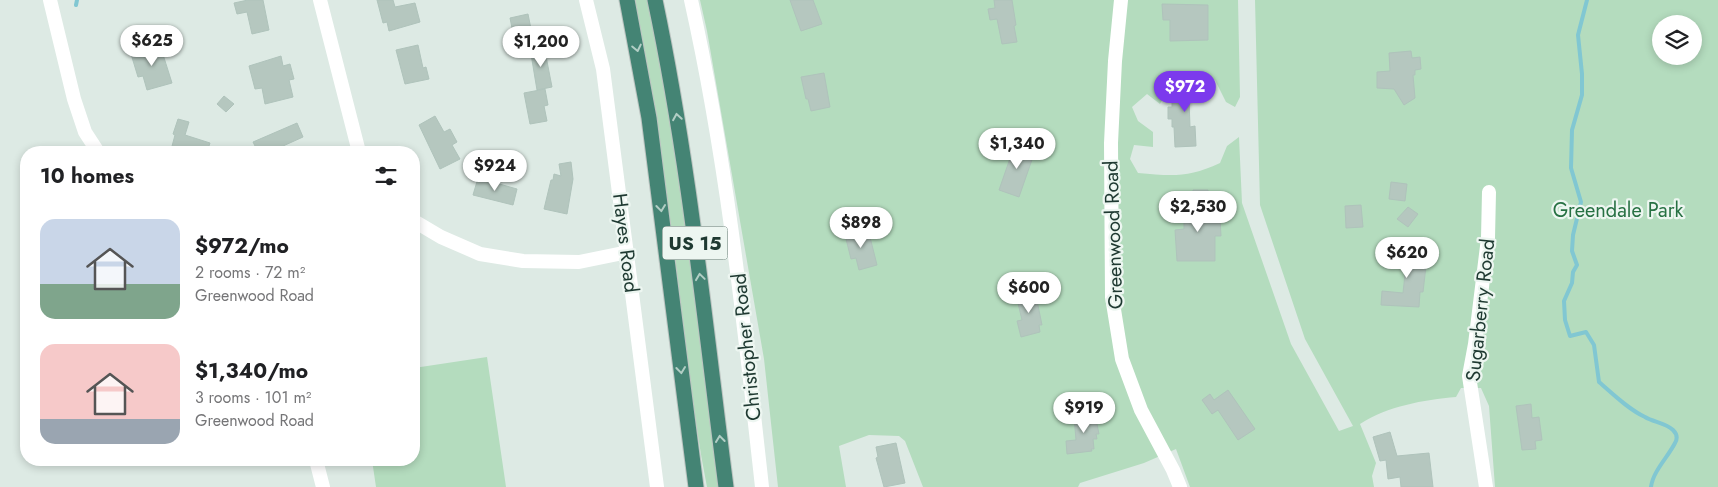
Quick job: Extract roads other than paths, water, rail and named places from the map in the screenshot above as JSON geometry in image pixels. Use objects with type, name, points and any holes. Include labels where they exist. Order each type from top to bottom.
[{"type":"highway","name":"US 15","points":[[627,0],[649,118],[696,487]]},
{"type":"highway","name":"US 15","points":[[655,0],[690,203],[726,487]]},
{"type":"street","points":[[50,0],[74,99],[85,132],[94,146]]},
{"type":"street","points":[[320,0],[357,146]]},
{"type":"street","name":"Hayes Road","points":[[586,0],[603,69],[657,487]]},
{"type":"street","name":"Christopher Road","points":[[691,0],[709,89],[732,224],[762,487]]},
{"type":"street","name":"Greenwood Road","points":[[1121,0],[1115,61],[1111,143],[1112,297],[1122,359],[1141,410],[1180,487]]},
{"type":"street","name":"Sugarberry Road","points":[[1486,487],[1468,376],[1488,238],[1489,192]]},
{"type":"street","points":[[420,225],[441,237],[480,254],[523,261],[579,262],[628,252]]},
{"type":"street","points":[[317,466],[322,487]]},
{"type":"waterway","points":[[76,5],[77,0]]},
{"type":"waterway","points":[[1587,0],[1578,35],[1582,95],[1572,130],[1571,168],[1581,202],[1573,235],[1572,251],[1577,265],[1564,301],[1565,320],[1570,336],[1586,332],[1594,345],[1599,382],[1633,410],[1648,419],[1667,426],[1675,433],[1676,441],[1652,481],[1651,487]]},
{"type":"park label","name":"Greendale Park","points":[[1618,210]]}]
